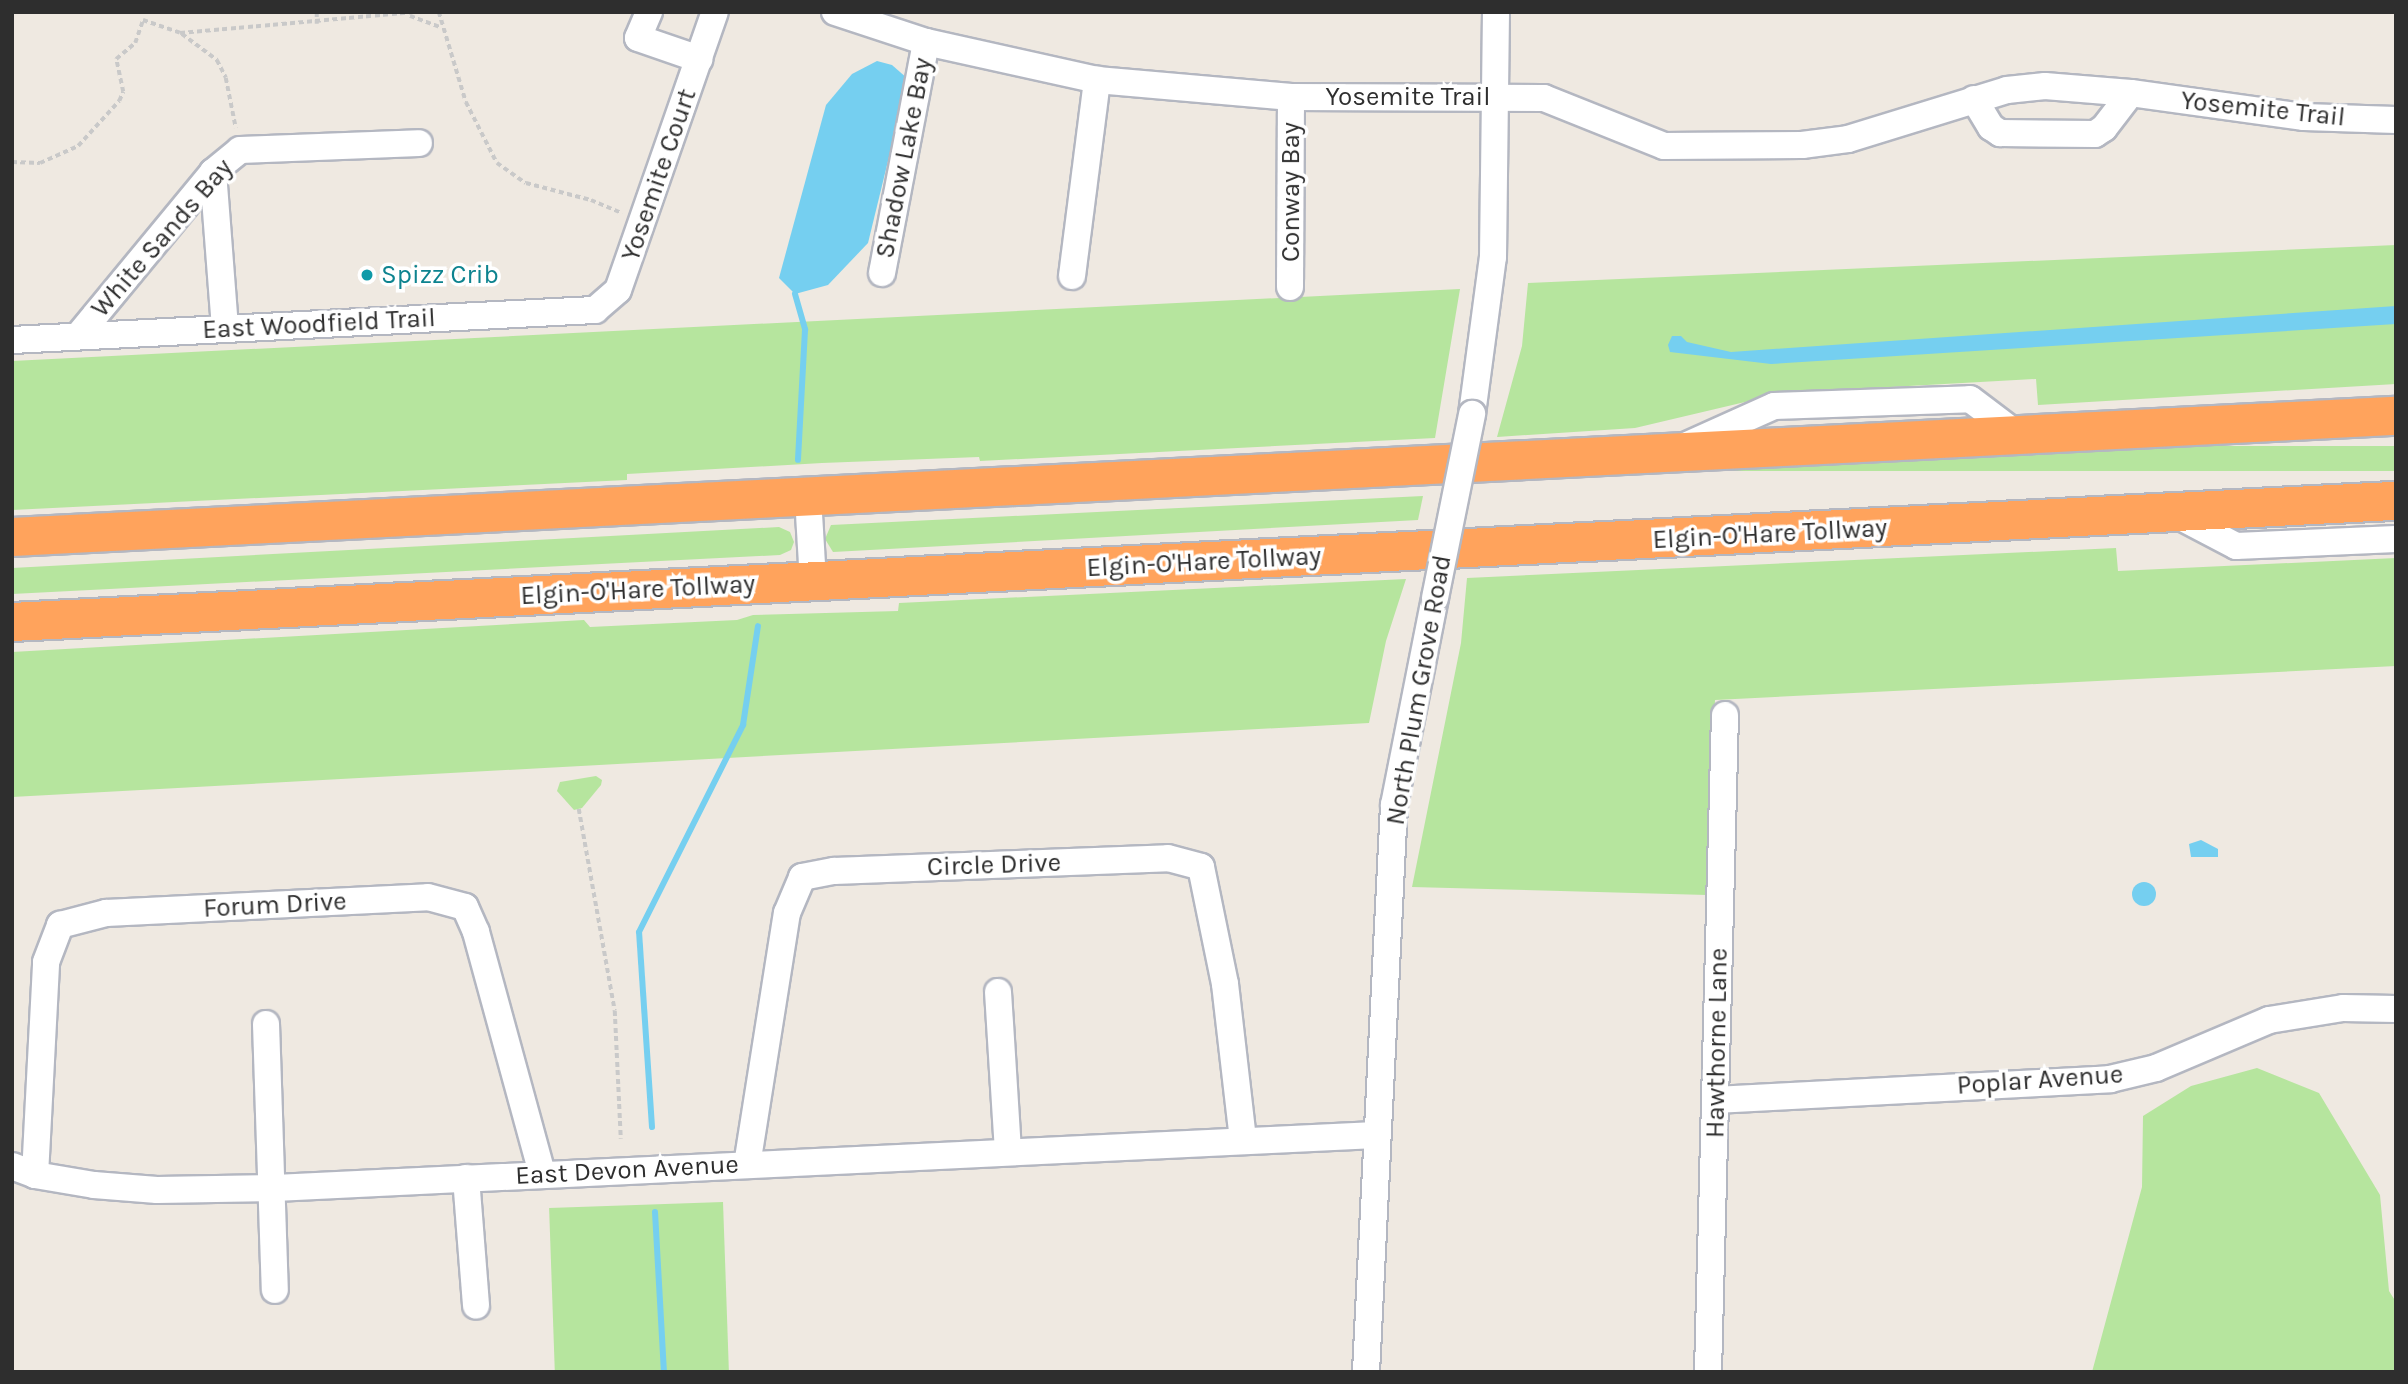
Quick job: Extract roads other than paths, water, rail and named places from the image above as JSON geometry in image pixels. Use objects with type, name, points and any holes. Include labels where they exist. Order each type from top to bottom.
[{"type":"highway","points":[[12,537],[2396,416]]},
{"type":"highway","name":"Elgin-O'Hare Tollway","points":[[12,622],[2396,501]]},
{"type":"street","name":"Yosemite Court","points":[[649,12],[638,38],[699,59]]},
{"type":"street","name":"Yosemite Court","points":[[618,290],[715,12]]},
{"type":"street","name":"Yosemite Trail","points":[[835,12],[926,42],[1097,80],[1291,97],[1495,95],[1544,98],[1664,146],[1736,148],[1848,139],[1974,99],[2045,86],[2130,93],[2304,117],[2396,120]]},
{"type":"street","name":"North Plum Grove Road","points":[[1366,1372],[1394,805],[1472,415],[1493,257],[1496,12]]},
{"type":"street","name":"Shadow Lake Bay","points":[[882,273],[926,42]]},
{"type":"street","points":[[1072,276],[1097,80]]},
{"type":"street","points":[[1974,99],[1991,127],[2000,133],[2095,134],[2104,128],[2130,93]]},
{"type":"street","name":"Conway Bay","points":[[1290,287],[1291,97]]},
{"type":"street","name":"White Sands Bay","points":[[78,336],[213,172],[240,150],[419,143]]},
{"type":"street","points":[[213,172],[225,329]]},
{"type":"street","name":"East Woodfield Trail","points":[[12,341],[595,310],[618,290]]},
{"type":"street","points":[[808,498],[813,582]]},
{"type":"street","points":[[2174,514],[2236,546],[2396,539]]},
{"type":"street","name":"Hawthorne Lane","points":[[1708,1372],[1725,715]]},
{"type":"street","name":"Circle Drive","points":[[747,1165],[787,914],[802,877],[834,871],[1168,858],[1201,867],[1223,972],[1243,1140]]},
{"type":"street","name":"Forum Drive","points":[[23,1171],[46,962],[60,925],[106,913],[428,897],[465,907],[476,932],[542,1174]]},
{"type":"street","points":[[998,992],[1008,1152]]},
{"type":"street","name":"Poplar Avenue","points":[[1715,1100],[2110,1079],[2156,1068],[2269,1020],[2343,1008],[2396,1009]]},
{"type":"street","points":[[266,1024],[275,1188],[275,1290]]},
{"type":"street","name":"East Devon Avenue","points":[[23,1171],[157,1190],[275,1188],[1376,1135]]},
{"type":"street","points":[[466,1178],[476,1306]]},
{"type":"water","points":[[877,61],[892,65],[908,79],[868,243],[828,285],[795,294],[779,278],[826,105],[852,74]]},
{"type":"water","points":[[2396,306],[2396,324],[1771,364],[1670,352],[1668,345],[1672,336],[1681,336],[1687,342],[1731,352]]},
{"type":"water","points":[[2201,840],[2218,849],[2218,857],[2191,857],[2189,844]]},
{"type":"water","points":[[2144,882],[2155,889],[2156,894],[2149,905],[2144,906],[2133,899],[2132,894],[2139,883]]},
{"type":"waterway","points":[[795,294],[805,330],[798,460]]},
{"type":"waterway","points":[[652,1127],[639,932],[743,725],[758,626]]},
{"type":"waterway","points":[[655,1212],[664,1372]]},
{"type":"place","name":"Spizz Crib","points":[[367,275]]}]
